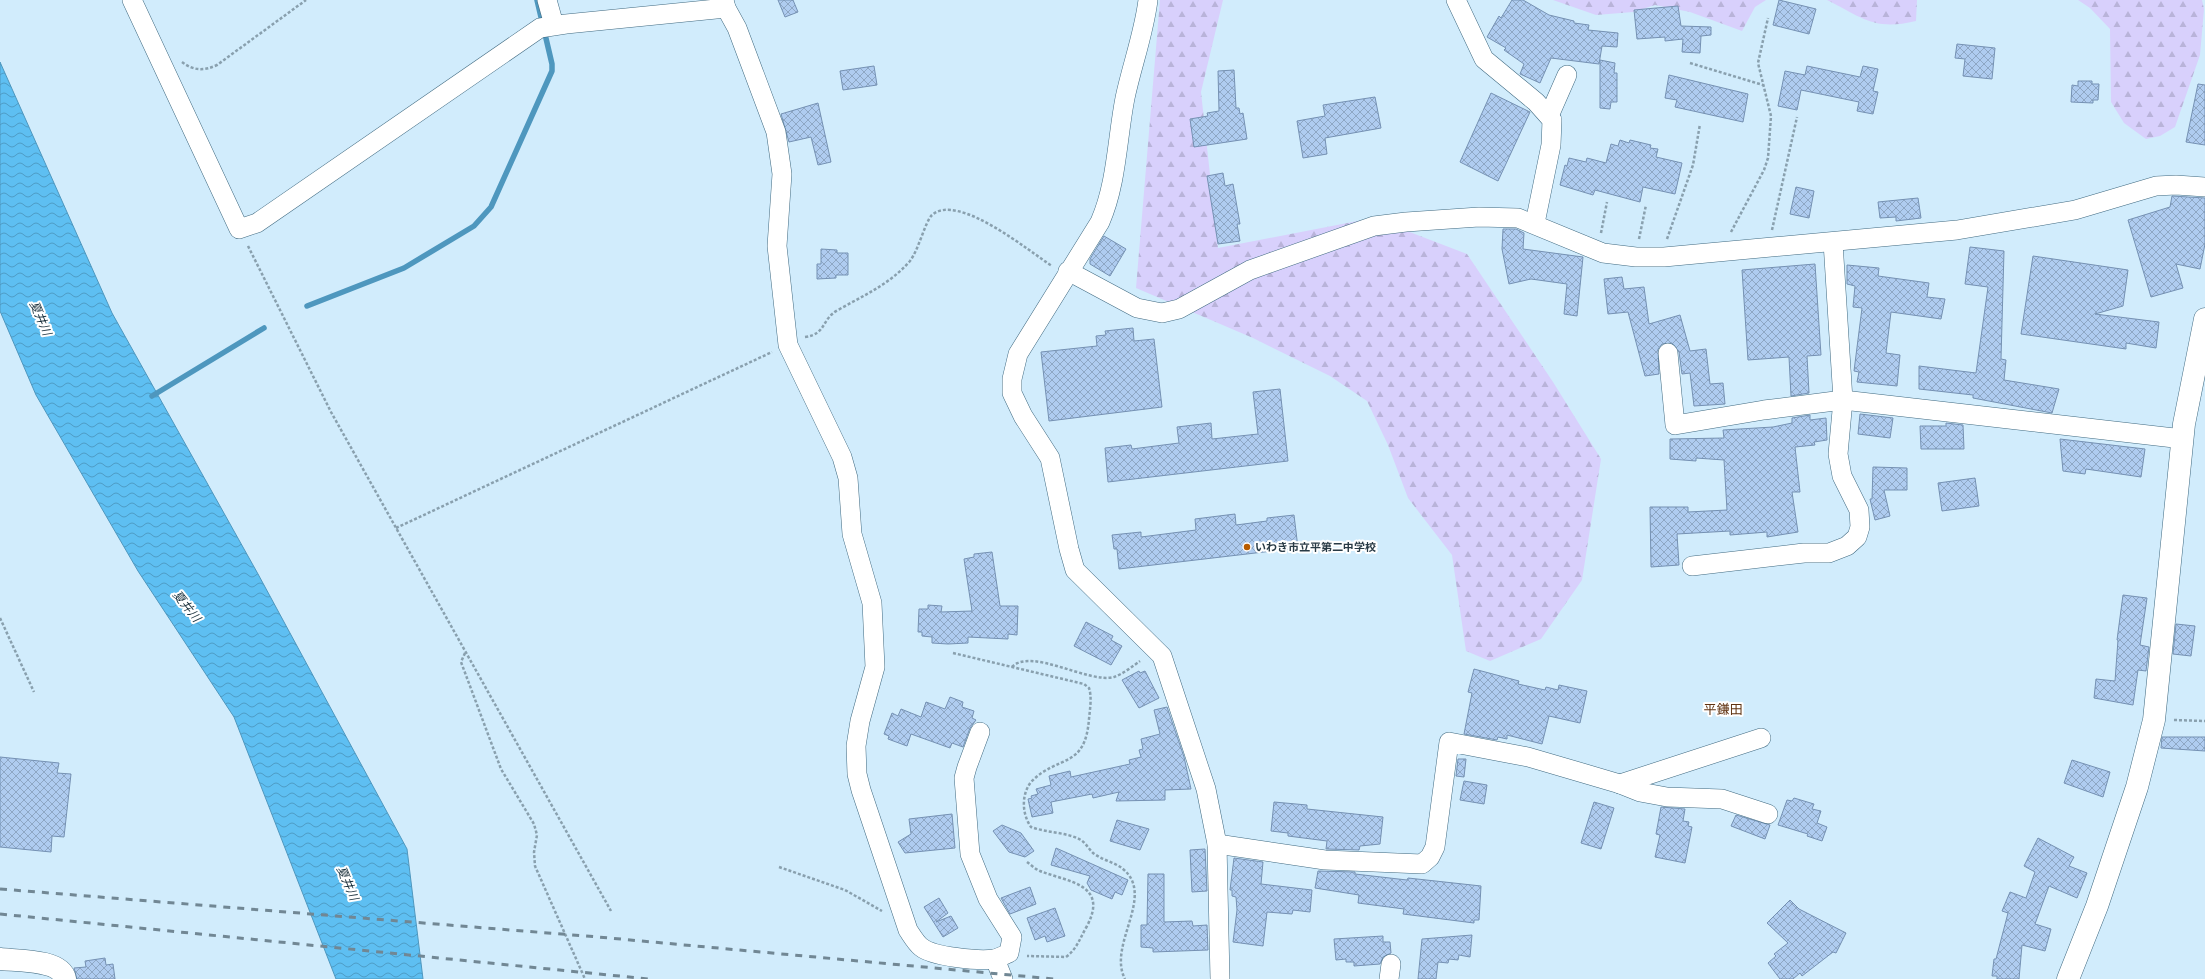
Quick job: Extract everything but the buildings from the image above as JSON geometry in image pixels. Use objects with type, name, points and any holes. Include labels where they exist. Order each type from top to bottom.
[{"type":"street","points":[[132,0],[239,229],[256,223],[548,27],[725,4],[737,28],[776,132],[782,174],[777,246],[787,342],[833,435],[848,478],[852,534],[872,603],[875,640],[875,667],[860,721],[856,746],[857,774],[861,790],[908,930],[922,948],[934,953],[978,959],[1002,956]]},
{"type":"street","points":[[547,0],[548,27]]},
{"type":"street","points":[[1148,0],[1146,19],[1125,98],[1111,192],[1100,222],[1066,273],[1018,354],[1012,378],[1012,393],[1023,416],[1050,458],[1069,549],[1076,570],[1162,656],[1167,670],[1206,789],[1217,844],[1220,979]]},
{"type":"street","points":[[1456,0],[1484,59],[1536,102],[1552,120],[1551,145],[1535,223]]},
{"type":"street","points":[[1549,116],[1567,76]]},
{"type":"street","points":[[1066,273],[1137,308],[1162,313],[1179,309],[1250,270],[1374,226],[1406,222],[1502,217],[1518,218],[1535,223],[1598,252],[1636,258],[1664,257],[1957,230],[2075,210],[2156,186],[2176,185],[2205,187]]},
{"type":"street","points":[[1692,566],[1804,553],[1829,553],[1846,546],[1857,537],[1860,527],[1859,510],[1842,476],[1838,454],[1843,400],[1833,242]]},
{"type":"street","points":[[2068,979],[2096,906],[2138,787],[2154,720],[2183,439],[2205,318]]},
{"type":"street","points":[[1668,353],[1675,425],[1764,410],[1843,400],[2183,439]]},
{"type":"street","points":[[980,732],[964,778],[970,854],[988,898],[1012,937],[1002,956],[1003,979]]},
{"type":"street","points":[[1620,784],[1761,738]]},
{"type":"street","points":[[1217,844],[1325,860],[1422,864],[1430,857],[1435,847],[1449,742],[1528,757],[1620,784],[1640,792],[1667,797],[1722,798],[1768,814]]},
{"type":"street","points":[[0,959],[49,964],[65,976],[65,979]]},
{"type":"path","points":[[177,58],[189,67],[199,70],[217,65],[306,0]]},
{"type":"path","points":[[1730,251],[1732,230],[1764,170],[1768,158],[1771,116],[1758,63],[1768,18]]},
{"type":"path","points":[[1690,63],[1763,85]]},
{"type":"path","points":[[1768,248],[1797,117]]},
{"type":"path","points":[[1664,257],[1666,241],[1693,165],[1700,124]]},
{"type":"path","points":[[1598,252],[1607,202]]},
{"type":"path","points":[[1636,258],[1646,205]]},
{"type":"path","points":[[396,528],[787,342],[815,334],[824,327],[830,314],[879,289],[909,262],[918,247],[931,217],[941,211],[965,213],[984,221],[1066,273]]},
{"type":"path","points":[[239,229],[331,412],[611,911]]},
{"type":"path","points":[[0,618],[34,692]]},
{"type":"path","points":[[1011,667],[1016,663],[1024,661],[1065,667],[1092,676],[1109,678],[1115,677],[1156,651]]},
{"type":"path","points":[[465,652],[461,662],[501,769],[534,824],[537,835],[534,852],[535,866],[586,979]]},
{"type":"path","points":[[953,653],[1084,684],[1089,688],[1090,711],[1088,736],[1084,745],[1073,756],[1031,782],[1028,786],[1023,810],[1031,827],[1080,840],[1095,854],[1124,870],[1134,884],[1132,913],[1121,950],[1120,963],[1125,979]]},
{"type":"path","points":[[2154,720],[2205,721]]},
{"type":"path","points":[[1002,956],[1066,957],[1075,950],[1090,919],[1093,908],[1090,895],[1081,885],[1038,870],[1027,862]]},
{"type":"path","points":[[778,867],[844,890],[870,903],[908,930]]},
{"type":"green space","points":[[1160,0],[1223,0],[1201,92],[1218,248],[1373,218],[1467,254],[1553,382],[1601,459],[1582,580],[1541,639],[1490,661],[1466,651],[1452,555],[1408,498],[1388,445],[1367,401],[1330,376],[1253,338],[1136,288]]},
{"type":"green space","points":[[1553,0],[1766,0],[1755,7],[1742,31],[1690,12],[1655,5],[1633,12],[1596,15]]},
{"type":"green space","points":[[1827,0],[1917,0],[1916,21],[1902,24],[1889,24],[1869,21]]},
{"type":"green space","points":[[2078,0],[2202,0],[2204,9],[2200,55],[2175,127],[2160,136],[2146,139],[2124,123],[2111,102],[2110,29],[2090,8]]},
{"type":"water","name":"夏井川","points":[[0,62],[112,313],[258,574],[407,849],[423,979],[336,979],[234,717],[138,571],[36,395],[0,311]]},
{"type":"waterway","points":[[307,306],[404,268],[474,226],[491,207],[552,71],[552,64],[537,0]]},
{"type":"waterway","points":[[152,396],[264,328]]},
{"type":"railway","points":[[0,889],[598,937],[1054,979]]},
{"type":"railway","points":[[0,914],[649,979]]},
{"type":"place","name":"いわき市立平第二中学校","points":[[1247,547]]},
{"type":"district","name":"平鎌田","points":[[1723,709]]}]
